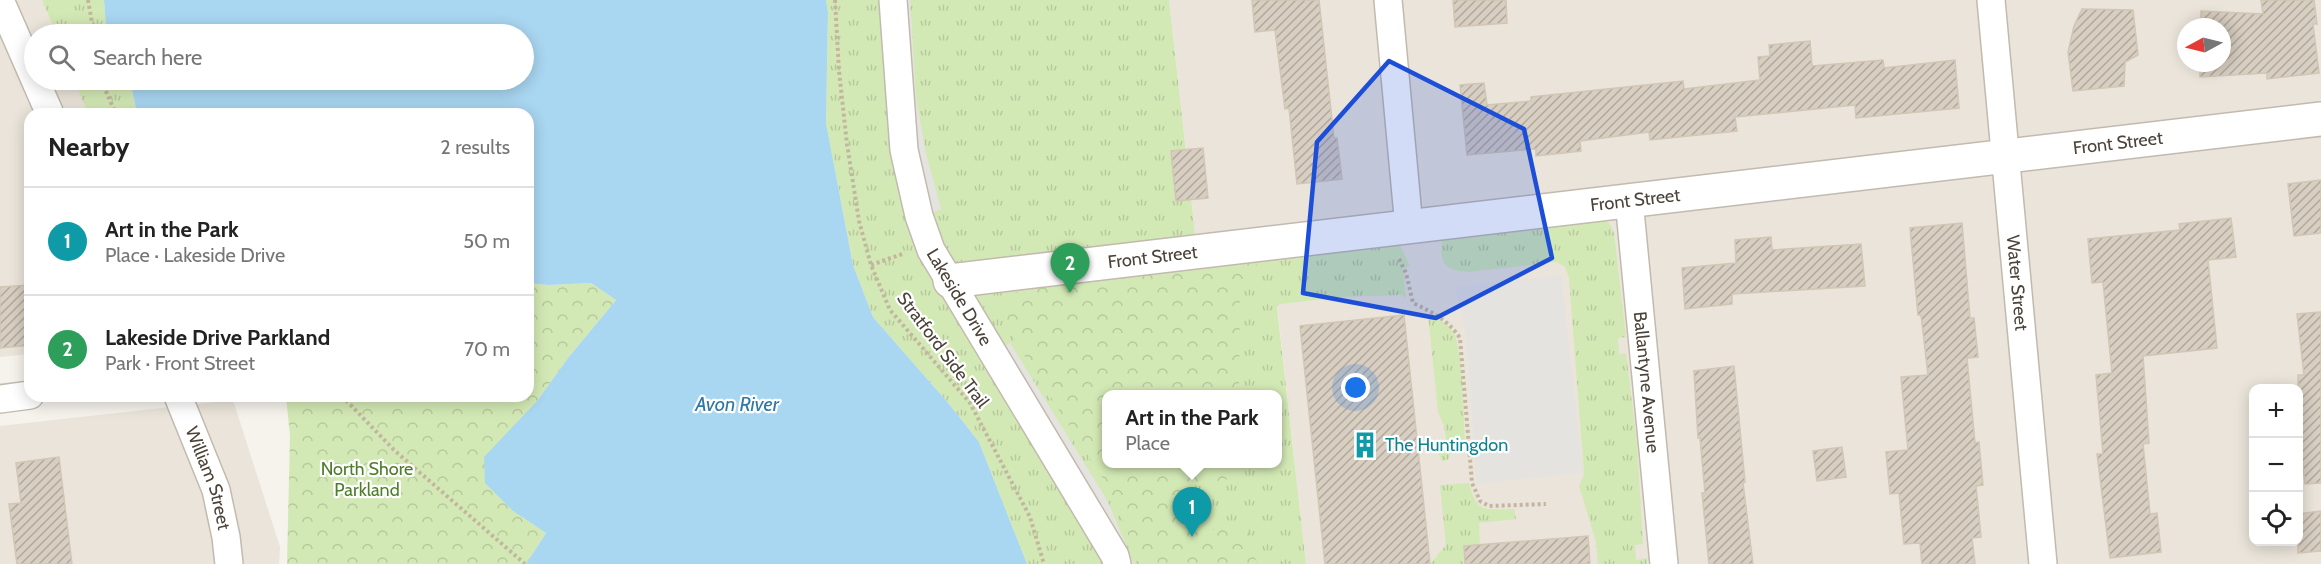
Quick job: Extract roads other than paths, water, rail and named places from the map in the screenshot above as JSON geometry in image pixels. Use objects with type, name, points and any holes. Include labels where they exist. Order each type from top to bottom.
[{"type":"street","points":[[0,0],[24,55]]},
{"type":"street","name":"Lakeside Drive","points":[[892,0],[904,150],[919,216],[931,250],[1115,556],[1117,564]]},
{"type":"street","points":[[1388,0],[1396,228]]},
{"type":"street","name":"Water Street","points":[[1991,0],[2043,564]]},
{"type":"street","points":[[39,90],[47,108]]},
{"type":"street","name":"Front Street","points":[[950,281],[2321,119]]},
{"type":"street","name":"Ballantyne Avenue","points":[[1629,200],[1664,564]]},
{"type":"street","points":[[0,399],[24,396]]},
{"type":"street","name":"William Street","points":[[180,402],[216,490],[229,564]]},
{"type":"water","name":"Avon River","points":[[104,0],[826,0],[828,12],[826,123],[853,265],[873,317],[979,442],[1027,564],[526,564],[546,533],[513,511],[485,483],[484,457],[537,401],[568,358],[616,300],[591,283],[534,284],[534,108],[136,108],[132,90],[534,90],[534,24],[106,24]]},
{"type":"place","name":"Lakeside Drive Parkland","points":[[1070,293]]},
{"type":"place","name":"The Huntingdon","points":[[1365,445]]},
{"type":"place","name":"Art in the Park","points":[[1192,537]]},
{"type":"park label","name":"North Shore Parkland","points":[[367,479]]}]
